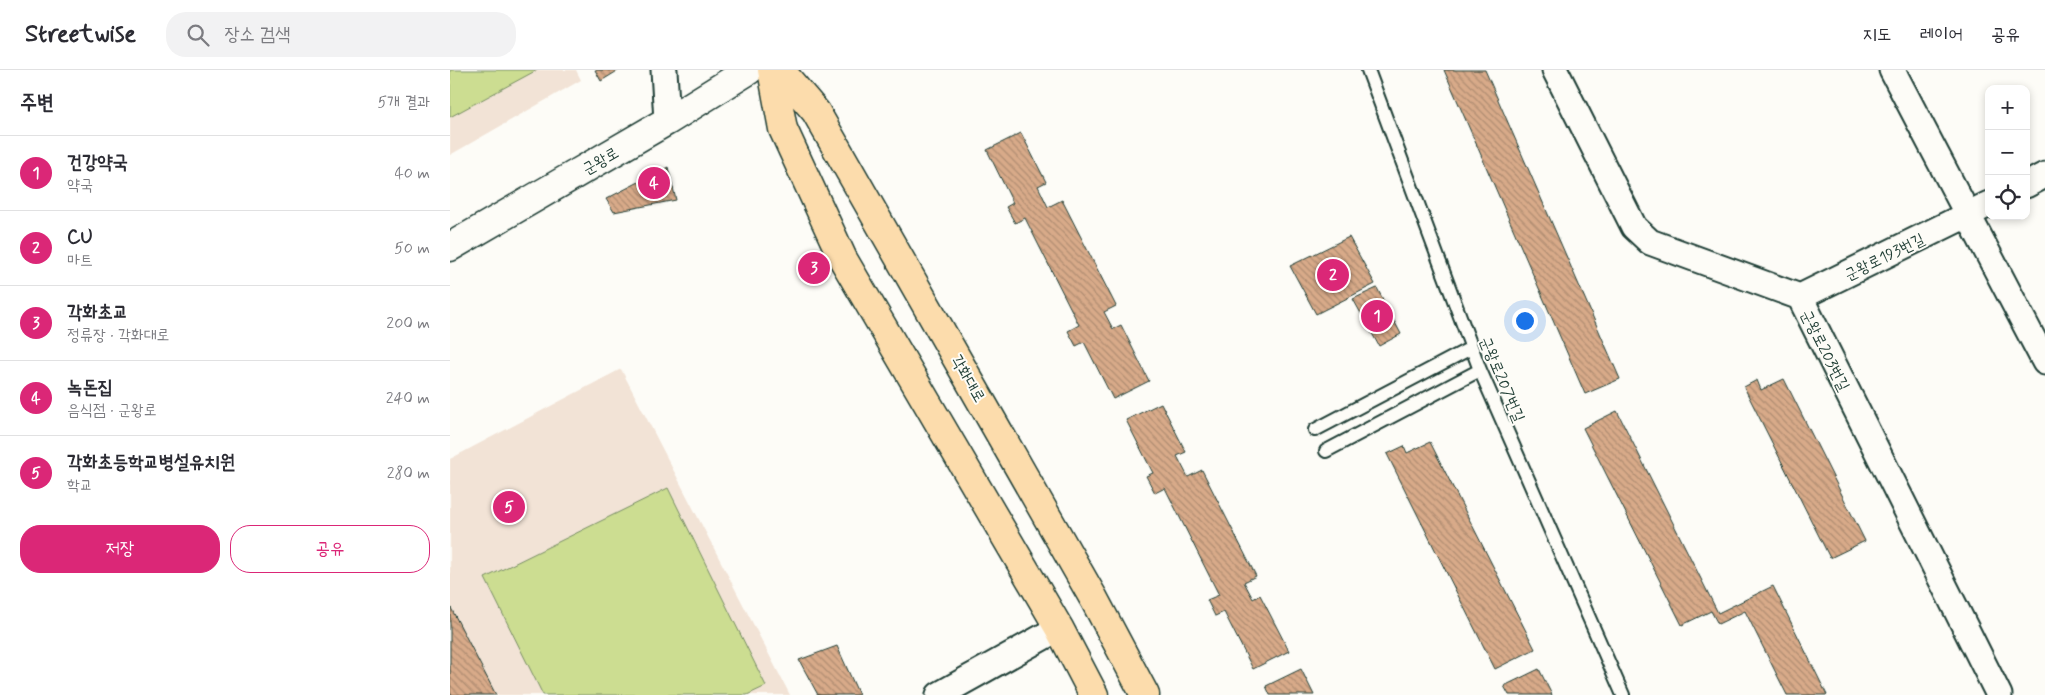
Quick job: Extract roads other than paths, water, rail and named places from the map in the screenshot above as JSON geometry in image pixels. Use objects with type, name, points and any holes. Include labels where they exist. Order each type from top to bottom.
[{"type":"main road","name":"군왕로","points":[[450,247],[667,121],[749,70]]},
{"type":"main road","points":[[772,70],[783,129],[843,259],[1059,628],[1094,695]]},
{"type":"main road","name":"각화대로","points":[[780,70],[821,120],[1089,590],[1145,695]]},
{"type":"street","points":[[664,70],[667,121]]},
{"type":"street","name":"군왕로203번길","points":[[1556,70],[1634,227],[1644,237],[1650,242],[1800,297],[2000,695]]},
{"type":"street","points":[[1892,70],[1978,210],[2045,362]]},
{"type":"street","points":[[2030,183],[2045,175]]},
{"type":"street","name":"군왕로193번길","points":[[1800,297],[1978,210]]},
{"type":"street","points":[[939,695],[1059,628]]},
{"type":"lane","name":"군왕로207번길","points":[[1368,70],[1480,370],[1624,695]]},
{"type":"lane","points":[[1315,430],[1471,348]]},
{"type":"lane","points":[[1326,452],[1480,370]]},
{"type":"place","name":"녹돈집","points":[[654,183]]},
{"type":"place","name":"각화초교","points":[[814,268]]},
{"type":"place","name":"CU","points":[[1333,275]]},
{"type":"place","name":"건강약국","points":[[1377,316]]},
{"type":"place","name":"각화초등학교병설유치원","points":[[509,507]]}]
